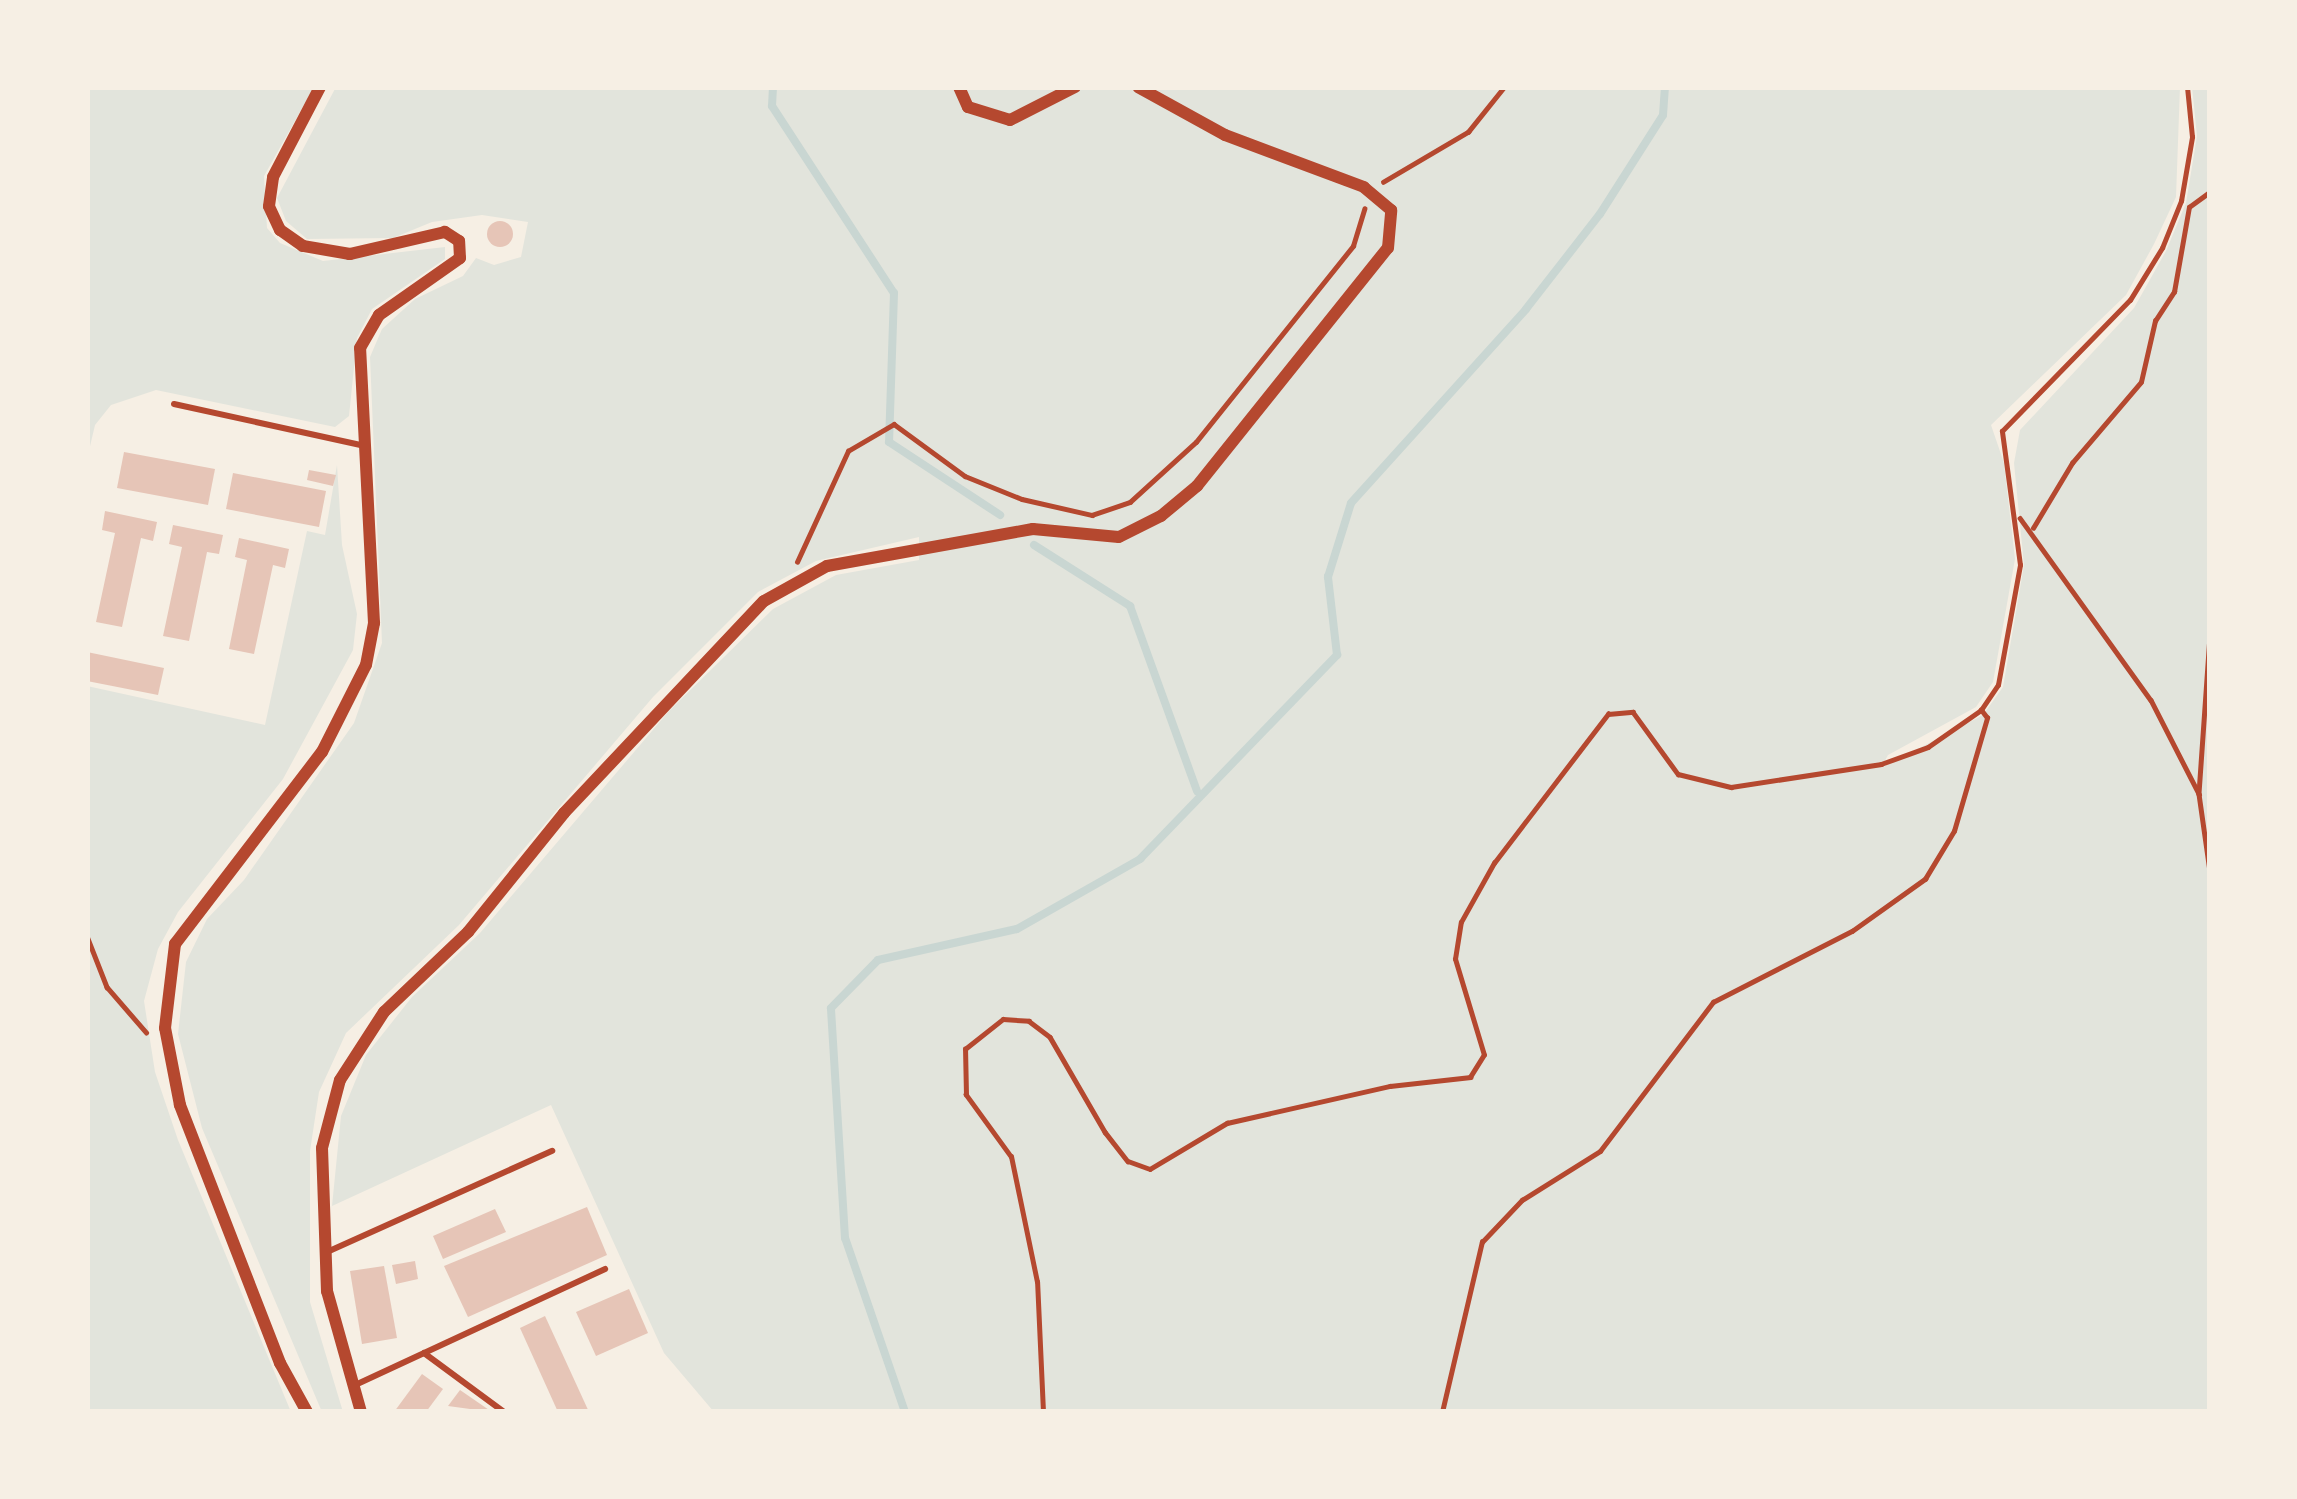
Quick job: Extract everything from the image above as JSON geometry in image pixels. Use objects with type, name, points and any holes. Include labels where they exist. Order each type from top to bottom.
[{"type":"street","points":[[307,1412],[280,1364],[180,1105],[165,1028],[176,944],[322,752],[366,665],[374,623],[361,445],[360,348],[369,326],[460,258],[459,241],[426,232],[375,250],[329,254],[280,230],[269,206],[273,177],[320,87]]},
{"type":"street","points":[[959,87],[968,107],[1010,120],[1075,87]]},
{"type":"street","points":[[361,1412],[349,1388],[323,1253],[322,1148],[340,1080],[383,1012],[468,932],[662,703],[792,581],[827,566],[1034,530],[1118,537],[1161,516],[1197,486],[1388,248],[1391,210],[1369,191],[1225,135],[1138,87]]},
{"type":"lane","points":[[174,404],[361,445]]},
{"type":"lane","points":[[323,1253],[553,1151]]},
{"type":"lane","points":[[349,1388],[605,1268]]},
{"type":"lane","points":[[424,1352],[504,1412]]},
{"type":"path","points":[[792,581],[800,548],[848,452],[894,424],[965,476],[1022,499],[1092,515],[1130,502],[1196,442],[1353,246],[1369,191],[1468,132],[1504,87]]},
{"type":"path","points":[[1043,1412],[1037,1282],[1011,1157],[966,1095],[961,1067],[981,1030],[1003,1019],[1029,1021],[1050,1037],[1105,1132],[1128,1161],[1150,1169],[1227,1123],[1390,1086],[1470,1077],[1484,1064],[1455,959],[1461,922],[1505,847],[1608,714],[1634,712],[1678,773],[1730,787],[1881,764],[1928,747],[1981,710],[1998,685],[2017,598],[2017,516],[2002,431],[2130,300],[2181,201],[2192,137],[2187,87]]},
{"type":"path","points":[[2033,528],[2072,463],[2141,382],[2156,321],[2174,292],[2189,207],[2210,192]]},
{"type":"path","points":[[2181,201],[2189,207]]},
{"type":"path","points":[[2017,516],[2033,528],[2151,700],[2199,794]]},
{"type":"path","points":[[2210,635],[2199,794],[2210,871]]},
{"type":"path","points":[[1442,1412],[1482,1243],[1522,1200],[1600,1151],[1713,1001],[1852,931],[1925,879],[1954,831],[1987,718],[1981,710]]},
{"type":"path","points":[[87,936],[107,987],[171,1063]]},
{"type":"shaded area","points":[[87,87],[314,87],[264,176],[267,228],[280,243],[323,261],[445,247],[445,259],[372,309],[357,338],[349,416],[335,427],[156,390],[111,405],[95,425],[87,459]]},
{"type":"shaded area","points":[[336,87],[2180,87],[2176,197],[2126,295],[1991,425],[2004,463],[2015,559],[1993,682],[1976,707],[1888,755],[1881,768],[1983,715],[2003,687],[2024,565],[2014,463],[2020,430],[2134,308],[2166,251],[2186,203],[2197,136],[2192,87],[2210,87],[2210,1412],[714,1412],[664,1353],[551,1105],[332,1206],[341,1116],[366,1055],[412,997],[480,933],[669,711],[773,609],[836,575],[919,560],[919,537],[816,561],[758,592],[653,697],[459,925],[346,1033],[319,1092],[310,1151],[310,1302],[343,1412],[322,1412],[202,1128],[178,1034],[186,962],[207,919],[244,880],[354,723],[382,643],[370,357],[382,329],[415,299],[463,276],[476,258],[494,265],[521,257],[528,222],[482,215],[432,222],[393,238],[307,239],[286,221],[277,198]]},
{"type":"shaded area","points":[[337,465],[342,545],[357,614],[353,650],[283,779],[178,912],[158,949],[144,1001],[155,1072],[178,1140],[291,1412],[87,1412],[87,686],[265,725],[307,531],[325,535]]},
{"type":"building","points":[[500,221],[513,234],[500,247],[487,234]]},
{"type":"building","points":[[124,452],[215,469],[208,505],[117,488]]},
{"type":"building","points":[[309,470],[336,475],[333,486],[307,480]]},
{"type":"building","points":[[233,473],[326,491],[319,527],[226,509]]},
{"type":"building","points":[[105,511],[157,522],[153,541],[141,538],[122,627],[96,622],[115,533],[102,530]]},
{"type":"building","points":[[173,525],[223,535],[219,554],[207,552],[189,641],[163,636],[182,547],[169,544]]},
{"type":"building","points":[[239,538],[289,549],[285,568],[273,565],[254,654],[229,649],[247,560],[235,557]]},
{"type":"building","points":[[87,652],[164,668],[158,695],[87,681]]},
{"type":"building","points":[[587,1207],[607,1255],[468,1317],[444,1266]]},
{"type":"building","points":[[495,1209],[506,1232],[443,1259],[433,1236]]},
{"type":"building","points":[[415,1261],[418,1279],[396,1284],[392,1265]]},
{"type":"building","points":[[384,1266],[397,1338],[362,1344],[350,1271]]},
{"type":"building","points":[[629,1289],[648,1333],[596,1356],[576,1312]]},
{"type":"building","points":[[545,1316],[589,1412],[558,1412],[520,1328]]},
{"type":"building","points":[[422,1374],[443,1389],[426,1412],[394,1412]]},
{"type":"building","points":[[460,1390],[492,1412],[448,1406]]},
{"type":"waterway","points":[[773,87],[772,106],[894,293],[889,442],[1000,515]]},
{"type":"waterway","points":[[905,1412],[845,1238],[831,1008],[878,960],[1017,929],[1140,859],[1337,655],[1328,577],[1351,503],[1526,309],[1600,214],[1663,115],[1665,87]]},
{"type":"waterway","points":[[1034,545],[1130,606],[1197,791]]}]
